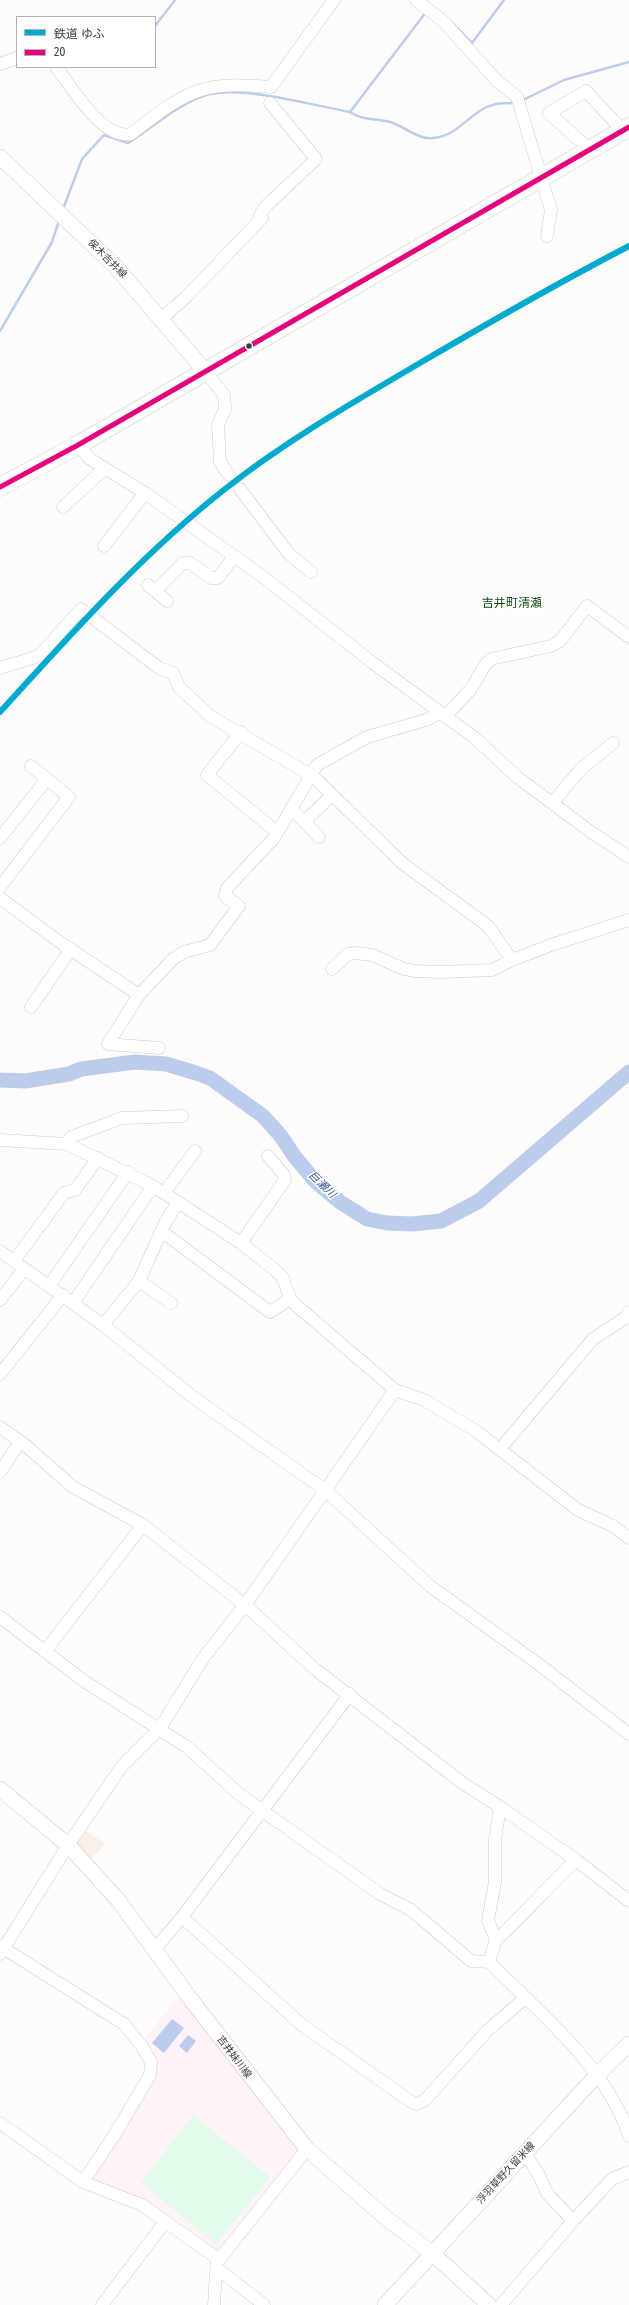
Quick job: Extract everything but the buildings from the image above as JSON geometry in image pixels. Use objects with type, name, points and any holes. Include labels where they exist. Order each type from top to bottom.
[{"type":"highway","points":[[0,487],[78,445],[626,129]]},
{"type":"main road","name":"保木吉井線","points":[[0,157],[116,267],[205,371]]},
{"type":"main road","name":"吉井妹川線","points":[[0,1789],[68,1845],[118,1900],[223,2042],[306,2149],[386,2218],[432,2253],[489,2305]]},
{"type":"main road","name":"浮羽草野久留米線","points":[[385,2305],[524,2153],[596,2076],[629,2044]]},
{"type":"street","points":[[57,68],[102,126],[124,135],[131,134],[183,98],[197,91],[212,87],[240,85],[271,86],[334,0]]},
{"type":"street","points":[[416,0],[444,22],[497,81],[519,102],[543,177],[551,210],[547,236]]},
{"type":"street","points":[[0,64],[16,58]]},
{"type":"street","points":[[590,150],[549,113],[586,91],[626,129]]},
{"type":"street","points":[[161,318],[186,298],[262,218],[260,215],[265,207],[316,159],[270,103]]},
{"type":"street","points":[[205,371],[224,395],[225,408],[218,426],[220,462],[229,475]]},
{"type":"street","points":[[78,445],[90,459],[145,493],[234,556],[442,715],[475,738],[517,777],[629,857]]},
{"type":"street","points":[[63,506],[105,468]]},
{"type":"street","points":[[240,489],[289,554],[311,572]]},
{"type":"street","points":[[104,546],[145,493]]},
{"type":"street","points":[[167,601],[151,588],[183,563],[190,563],[211,578],[218,578],[234,556]]},
{"type":"street","points":[[159,1048],[108,1044],[139,995],[172,959],[184,952],[210,945],[239,906],[225,896],[227,888],[277,832],[312,772],[367,737],[442,715],[471,689],[485,665],[492,659],[551,646],[560,641],[587,606],[629,637]]},
{"type":"street","points":[[0,668],[39,656],[81,609],[159,668],[173,673],[179,687],[210,716],[312,772],[332,795],[402,863],[488,926],[512,960]]},
{"type":"street","points":[[241,732],[207,775],[277,832]]},
{"type":"street","points":[[552,803],[581,769],[613,743]]},
{"type":"street","points":[[0,887],[69,797],[31,766]]},
{"type":"street","points":[[0,838],[47,779]]},
{"type":"street","points":[[304,822],[332,795]]},
{"type":"street","points":[[291,808],[319,837]]},
{"type":"street","points":[[0,898],[139,995]]},
{"type":"street","points":[[332,969],[348,954],[356,953],[372,955],[404,969],[441,972],[492,970],[512,960],[629,920]]},
{"type":"street","points":[[31,1007],[71,949]]},
{"type":"street","points":[[67,1144],[71,1137],[122,1118],[182,1116]]},
{"type":"street","points":[[0,1140],[67,1144],[128,1172],[153,1186],[241,1243],[283,1278],[290,1299],[395,1390],[424,1400],[443,1410],[500,1449],[578,1510],[613,1526],[629,1538]]},
{"type":"street","points":[[164,1193],[195,1151]]},
{"type":"street","points":[[241,1243],[285,1180],[284,1175],[268,1156]]},
{"type":"street","points":[[14,1261],[64,1194],[75,1190],[98,1158]]},
{"type":"street","points":[[49,1286],[128,1172]]},
{"type":"street","points":[[73,1303],[153,1186]]},
{"type":"street","points":[[103,1325],[139,1280],[160,1233],[178,1202]]},
{"type":"street","points":[[160,1233],[168,1236],[270,1312],[290,1299]]},
{"type":"street","points":[[0,1251],[103,1325],[194,1398],[325,1490],[430,1586],[537,1663],[629,1734]]},
{"type":"street","points":[[0,1300],[24,1269]]},
{"type":"street","points":[[139,1280],[171,1303]]},
{"type":"street","points":[[0,1374],[63,1295]]},
{"type":"street","points":[[500,1449],[594,1339],[625,1318],[629,1312]]},
{"type":"street","points":[[83,2182],[115,2134],[150,2075],[151,2062],[141,2045],[124,2024],[1,1949],[68,1845],[122,1766],[160,1728],[204,1658],[245,1605],[395,1390]]},
{"type":"street","points":[[0,1427],[73,1487],[143,1525],[245,1605],[293,1650],[461,1782],[500,1807],[576,1860],[629,1901]]},
{"type":"street","points":[[0,1472],[20,1442]]},
{"type":"street","points":[[46,1651],[143,1525]]},
{"type":"street","points":[[0,1617],[84,1681],[160,1728],[187,1747],[239,1794],[380,1894],[411,1910],[471,1961],[489,1962],[570,2042],[596,2076],[615,2106],[629,2136]]},
{"type":"street","points":[[154,1949],[182,1917],[350,1694]]},
{"type":"street","points":[[496,1940],[488,1920],[495,1882],[494,1840],[500,1807]]},
{"type":"street","points":[[489,1962],[496,1940],[521,1917],[547,1887],[576,1860]]},
{"type":"street","points":[[182,1917],[302,2025],[413,2103],[417,2104],[425,2100],[487,2031],[525,1998]]},
{"type":"street","points":[[0,2123],[83,2182],[142,2205],[218,2265],[264,2305]]},
{"type":"street","points":[[214,2305],[218,2265],[306,2149]]},
{"type":"street","points":[[524,2153],[539,2175],[547,2193],[573,2221]]},
{"type":"street","points":[[501,2305],[573,2221],[612,2180],[629,2172]]},
{"type":"street","points":[[102,2305],[165,2222]]},
{"type":"shaded area","points":[[84,1830],[106,1844],[91,1859],[77,1845],[76,1841]]},
{"type":"shaded area","points":[[180,1995],[300,2151],[221,2249],[214,2251],[91,2182],[91,2175],[152,2083],[152,2059],[142,2042]]},
{"type":"green space","points":[[193,2115],[270,2177],[216,2244],[141,2183]]},
{"type":"water","points":[[172,2019],[184,2028],[164,2053],[152,2043]]},
{"type":"water","points":[[188,2035],[196,2041],[187,2053],[179,2046]]},
{"type":"waterway","points":[[156,25],[175,0]]},
{"type":"waterway","points":[[447,18],[472,43],[504,0]]},
{"type":"waterway","points":[[63,209],[82,159],[104,135],[128,143],[176,110],[206,95],[238,92],[257,94],[350,112],[426,12]]},
{"type":"waterway","points":[[523,100],[564,80],[629,62]]},
{"type":"waterway","points":[[350,112],[359,117],[390,122],[416,135],[433,138],[451,133],[479,111],[487,107],[496,104],[514,103]]},
{"type":"waterway","points":[[0,331],[52,242],[59,221]]},
{"type":"waterway","name":"巨瀬川","points":[[0,1080],[25,1081],[69,1074],[81,1069],[135,1062],[166,1064],[196,1073],[210,1078],[263,1116],[280,1135],[295,1157],[315,1181],[340,1202],[367,1219],[387,1223],[412,1224],[441,1221],[479,1201],[629,1072]]},
{"type":"rail line","name":"ゆふ","points":[[0,712],[81,624],[136,568],[194,514],[247,472],[314,426],[384,384],[518,306],[629,246]]},
{"type":"transit line","name":"20","points":[[0,487],[78,445],[629,127]]},
{"type":"district","name":"吉井町清瀬","points":[[512,604]]}]
